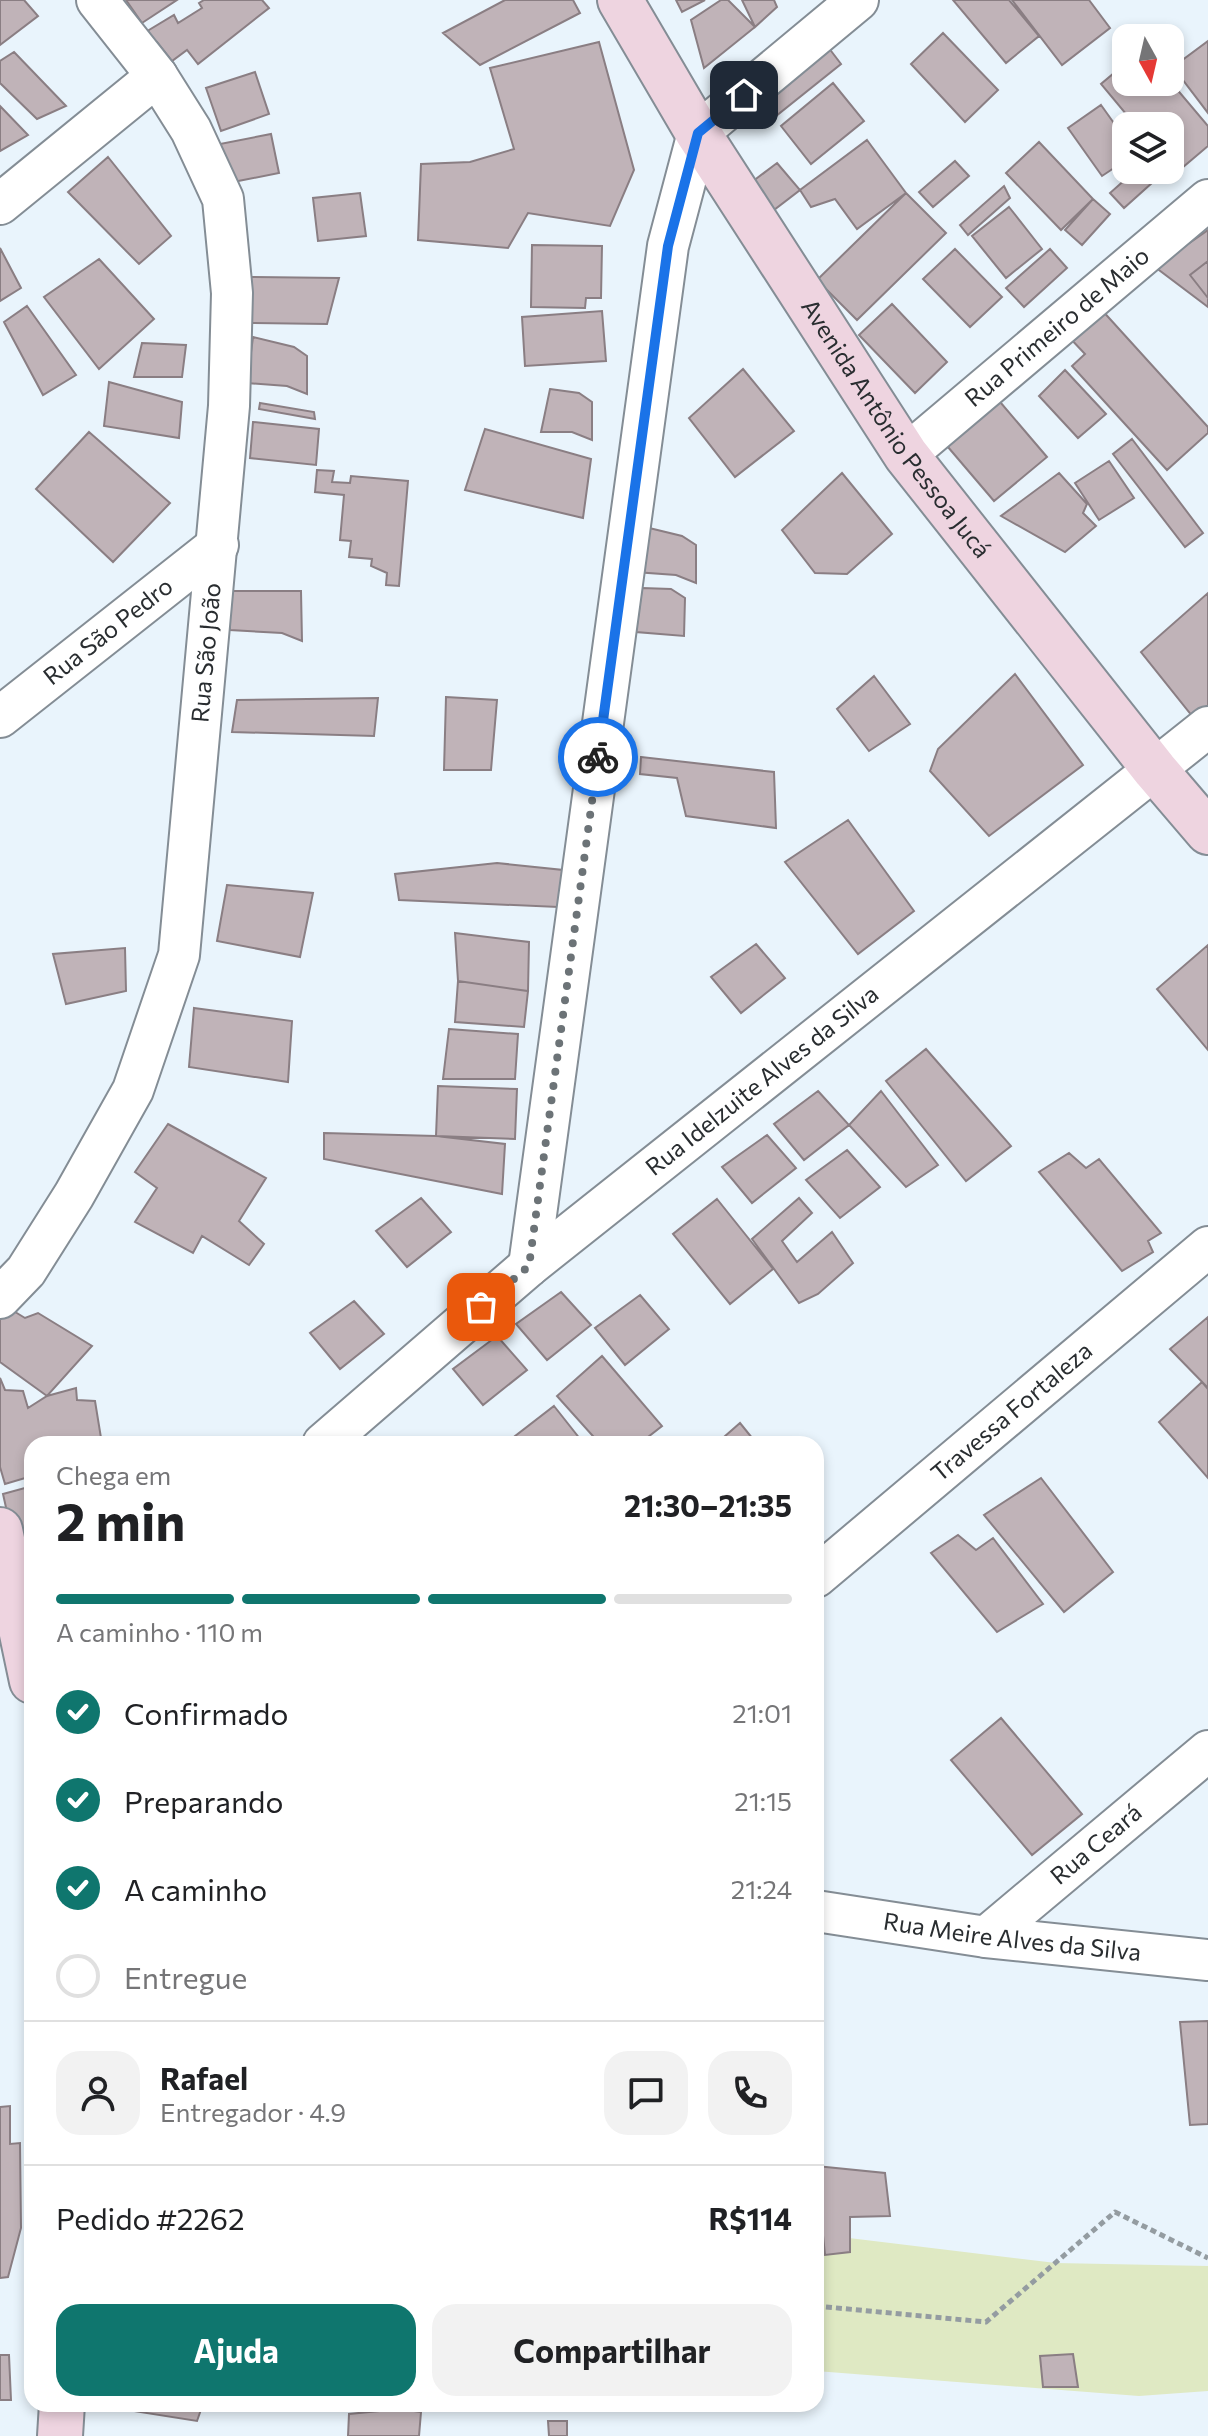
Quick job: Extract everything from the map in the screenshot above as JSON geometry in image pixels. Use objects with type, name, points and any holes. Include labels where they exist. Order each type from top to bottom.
[{"type":"street","name":"Rua São João","points":[[0,1298],[26,1271],[74,1195],[133,1090],[179,955],[229,406],[232,307],[223,199],[191,130],[157,76],[97,0]]},
{"type":"street","name":"Avenida Antônio Pessoa Jucá","points":[[620,0],[698,133],[906,455],[1155,770],[1208,832]]},
{"type":"street","points":[[529,1266],[668,246],[698,133],[858,0]]},
{"type":"street","points":[[0,204],[157,76]]},
{"type":"street","name":"Rua Primeiro de Maio","points":[[906,455],[1208,200]]},
{"type":"street","name":"Rua São Pedro","points":[[0,717],[218,545]]},
{"type":"street","name":"Rua Idelzuite Alves da Silva","points":[[341,1436],[529,1266],[1208,727]]},
{"type":"street","name":"Travessa Fortaleza","points":[[824,1570],[1208,1247]]},
{"type":"street","points":[[0,1530],[24,1643]]},
{"type":"street","name":"Rua Ceará","points":[[986,1937],[1208,1751]]},
{"type":"street","name":"Rua Meire Alves da Silva","points":[[824,1912],[986,1937],[1208,1960]]},
{"type":"street","points":[[60,2436],[62,2412]]},
{"type":"path","points":[[824,2307],[986,2322],[1115,2212],[1208,2258]]},
{"type":"green space","points":[[824,2235],[1056,2263],[1208,2266],[1208,2391],[1139,2396],[824,2372]]},
{"type":"building","points":[[0,0],[24,0],[38,16],[0,45]]},
{"type":"building","points":[[126,0],[177,0],[142,23]]},
{"type":"building","points":[[204,0],[262,0],[269,8],[198,64],[187,50],[172,61],[157,42],[150,43],[144,33],[174,15],[178,23],[202,8],[199,3]]},
{"type":"building","points":[[505,0],[573,0],[580,13],[480,65],[443,33]]},
{"type":"building","points":[[676,0],[705,0],[682,12]]},
{"type":"building","points":[[721,0],[728,0],[755,27],[704,68],[691,20]]},
{"type":"building","points":[[742,0],[774,0],[777,7],[755,27]]},
{"type":"building","points":[[953,0],[1009,0],[1039,36],[1006,63]]},
{"type":"building","points":[[1012,0],[1089,0],[1110,28],[1062,65]]},
{"type":"building","points":[[943,33],[998,90],[965,122],[911,64]]},
{"type":"building","points":[[1208,41],[1208,113],[1184,81],[1184,59]]},
{"type":"building","points":[[599,42],[634,170],[610,226],[528,213],[508,248],[418,240],[421,164],[470,162],[514,149],[490,68]]},
{"type":"building","points":[[825,43],[841,64],[776,116],[760,96]]},
{"type":"building","points":[[14,52],[66,106],[37,119],[0,83],[0,61]]},
{"type":"building","points":[[255,72],[269,114],[221,131],[206,88]]},
{"type":"building","points":[[1112,75],[1112,96],[1183,96],[1208,126],[1208,146],[1184,166],[1184,112],[1124,112],[1101,84]]},
{"type":"building","points":[[833,83],[864,121],[811,164],[781,126]]},
{"type":"building","points":[[1101,105],[1112,120],[1112,169],[1102,176],[1068,128]]},
{"type":"building","points":[[0,106],[28,135],[0,151]]},
{"type":"building","points":[[271,134],[279,173],[228,183],[220,144]]},
{"type":"building","points":[[867,140],[906,193],[857,229],[835,199],[811,207],[800,190]]},
{"type":"building","points":[[1039,142],[1093,199],[1061,230],[1006,173]]},
{"type":"building","points":[[108,157],[171,236],[139,264],[68,192]]},
{"type":"building","points":[[955,161],[969,176],[933,207],[919,192]]},
{"type":"building","points":[[777,163],[800,190],[770,213],[748,185]]},
{"type":"building","points":[[1120,184],[1151,184],[1124,208],[1110,193]]},
{"type":"building","points":[[1004,186],[1010,198],[968,235],[960,225]]},
{"type":"building","points":[[360,193],[366,236],[318,241],[313,198]]},
{"type":"building","points":[[906,193],[946,233],[857,320],[817,280]]},
{"type":"building","points":[[1093,199],[1110,214],[1082,245],[1065,230]]},
{"type":"building","points":[[1009,207],[1042,249],[1006,278],[972,236]]},
{"type":"building","points":[[1208,230],[1208,307],[1155,267]]},
{"type":"building","points":[[532,245],[602,246],[601,298],[586,298],[585,308],[531,307]]},
{"type":"building","points":[[0,248],[21,288],[0,301]]},
{"type":"building","points":[[955,249],[1002,297],[970,327],[923,279]]},
{"type":"building","points":[[1050,249],[1067,268],[1024,307],[1006,288]]},
{"type":"building","points":[[99,259],[154,319],[99,369],[44,297]]},
{"type":"building","points":[[1208,261],[1208,298],[1190,275]]},
{"type":"building","points":[[251,277],[339,278],[327,324],[251,323]]},
{"type":"building","points":[[892,304],[947,362],[915,393],[859,335]]},
{"type":"building","points":[[27,306],[76,375],[43,395],[4,322]]},
{"type":"building","points":[[1100,308],[1208,427],[1208,433],[1167,470],[1072,366],[1085,354],[1068,336]]},
{"type":"building","points":[[602,311],[606,361],[525,366],[522,317]]},
{"type":"building","points":[[253,337],[294,347],[307,356],[307,394],[287,386],[247,383]]},
{"type":"building","points":[[142,343],[186,345],[182,377],[134,377]]},
{"type":"building","points":[[743,369],[794,431],[735,477],[689,418]]},
{"type":"building","points":[[1065,370],[1106,414],[1078,438],[1039,396]]},
{"type":"building","points":[[109,382],[182,402],[179,438],[104,426]]},
{"type":"building","points":[[550,389],[579,393],[592,402],[592,440],[572,432],[541,432]]},
{"type":"building","points":[[995,396],[1047,457],[994,501],[942,440]]},
{"type":"building","points":[[260,403],[314,412],[315,419],[259,409]]},
{"type":"building","points":[[253,422],[319,429],[316,465],[250,458]]},
{"type":"building","points":[[485,429],[591,459],[583,518],[465,490]]},
{"type":"building","points":[[89,432],[170,503],[113,562],[36,489]]},
{"type":"building","points":[[1132,439],[1203,533],[1185,547],[1113,454]]},
{"type":"building","points":[[1109,461],[1134,498],[1099,520],[1075,483]]},
{"type":"building","points":[[317,470],[334,471],[332,482],[350,483],[351,476],[408,481],[399,586],[386,585],[387,573],[371,566],[372,559],[349,557],[351,541],[340,540],[344,495],[315,492]]},
{"type":"building","points":[[842,473],[892,534],[847,574],[815,573],[782,530]]},
{"type":"building","points":[[1059,473],[1087,504],[1083,513],[1096,526],[1065,552],[1001,516]]},
{"type":"building","points":[[641,526],[682,536],[696,545],[696,583],[676,575],[635,572]]},
{"type":"building","points":[[642,588],[671,589],[685,598],[684,636],[636,632]]},
{"type":"building","points":[[225,591],[301,591],[302,641],[282,633],[230,630]]},
{"type":"building","points":[[1208,593],[1208,705],[1193,717],[1141,652]]},
{"type":"building","points":[[1015,674],[1083,765],[989,836],[930,771],[938,749]]},
{"type":"building","points":[[874,676],[910,724],[869,751],[837,709]]},
{"type":"building","points":[[446,697],[497,700],[491,770],[444,770]]},
{"type":"building","points":[[378,698],[374,736],[232,732],[237,700]]},
{"type":"building","points":[[641,757],[774,772],[776,828],[686,816],[677,778],[640,774]]},
{"type":"building","points":[[848,820],[914,911],[858,954],[785,862]]},
{"type":"building","points":[[497,863],[563,870],[558,907],[399,900],[395,874]]},
{"type":"building","points":[[227,885],[313,893],[300,957],[217,941]]},
{"type":"building","points":[[455,933],[529,942],[528,991],[458,981]]},
{"type":"building","points":[[756,944],[785,978],[741,1013],[711,977]]},
{"type":"building","points":[[1208,945],[1208,1050],[1157,989]]},
{"type":"building","points":[[125,948],[126,991],[66,1004],[53,954]]},
{"type":"building","points":[[458,981],[528,991],[524,1027],[455,1022]]},
{"type":"building","points":[[194,1008],[292,1021],[288,1082],[189,1067]]},
{"type":"building","points":[[449,1029],[518,1034],[515,1079],[443,1079]]},
{"type":"building","points":[[926,1049],[1011,1146],[966,1181],[886,1081]]},
{"type":"building","points":[[438,1086],[517,1089],[515,1139],[436,1136]]},
{"type":"building","points":[[818,1091],[849,1125],[804,1160],[774,1124]]},
{"type":"building","points":[[881,1091],[938,1165],[906,1187],[849,1125]]},
{"type":"building","points":[[168,1124],[266,1178],[239,1221],[264,1244],[249,1265],[202,1236],[193,1253],[135,1222],[157,1188],[135,1172]]},
{"type":"building","points":[[324,1133],[436,1136],[505,1144],[502,1194],[324,1159]]},
{"type":"building","points":[[767,1135],[796,1168],[752,1203],[722,1167]]},
{"type":"building","points":[[847,1150],[880,1187],[840,1218],[806,1180]]},
{"type":"building","points":[[1069,1153],[1086,1168],[1099,1159],[1161,1233],[1148,1241],[1153,1252],[1122,1271],[1039,1172]]},
{"type":"building","points":[[421,1198],[451,1232],[407,1267],[376,1231]]},
{"type":"building","points":[[799,1198],[812,1213],[782,1241],[797,1262],[832,1232],[853,1263],[818,1294],[799,1303],[752,1239]]},
{"type":"building","points":[[717,1199],[773,1269],[730,1304],[673,1234]]},
{"type":"building","points":[[561,1292],[591,1325],[547,1360],[516,1324]]},
{"type":"building","points":[[640,1295],[669,1329],[625,1365],[595,1328]]},
{"type":"building","points":[[354,1301],[384,1334],[340,1369],[310,1333]]},
{"type":"building","points":[[7,1307],[25,1318],[38,1313],[92,1346],[47,1396],[0,1362],[0,1320]]},
{"type":"building","points":[[1208,1317],[1208,1388],[1170,1349]]},
{"type":"building","points":[[497,1336],[527,1370],[483,1405],[453,1369]]},
{"type":"building","points":[[602,1356],[662,1426],[649,1436],[593,1436],[557,1396]]},
{"type":"building","points":[[0,1378],[5,1390],[23,1391],[28,1408],[47,1396],[76,1388],[77,1400],[95,1401],[101,1436],[24,1436],[24,1478],[5,1484],[0,1467]]},
{"type":"building","points":[[1202,1382],[1208,1389],[1208,1478],[1159,1422]]},
{"type":"building","points":[[554,1406],[578,1436],[515,1436]]},
{"type":"building","points":[[740,1423],[751,1436],[725,1436]]},
{"type":"building","points":[[1041,1478],[1113,1572],[1064,1612],[984,1515]]},
{"type":"building","points":[[24,1488],[24,1548],[17,1557],[3,1494]]},
{"type":"building","points":[[958,1535],[976,1550],[993,1538],[1043,1604],[997,1632],[931,1553]]},
{"type":"building","points":[[1001,1718],[1082,1814],[1032,1855],[951,1760]]},
{"type":"building","points":[[1208,2021],[1208,2124],[1190,2125],[1180,2022]]},
{"type":"building","points":[[10,2106],[10,2144],[20,2143],[21,2228],[8,2277],[0,2278],[0,2107]]},
{"type":"building","points":[[824,2167],[885,2173],[890,2216],[850,2217],[850,2252],[825,2255]]},
{"type":"building","points":[[1073,2354],[1078,2387],[1043,2387],[1040,2356]]},
{"type":"building","points":[[0,2355],[9,2355],[11,2400],[0,2400]]},
{"type":"building","points":[[140,2412],[200,2412],[197,2421]]},
{"type":"building","points":[[421,2412],[419,2436],[348,2436],[349,2414]]},
{"type":"building","points":[[548,2421],[567,2421],[567,2436],[549,2436]]},
{"type":"way so far","points":[[481,1307],[529,1266],[598,757]]},
{"type":"route","points":[[598,757],[668,246],[698,133],[744,95]]}]
